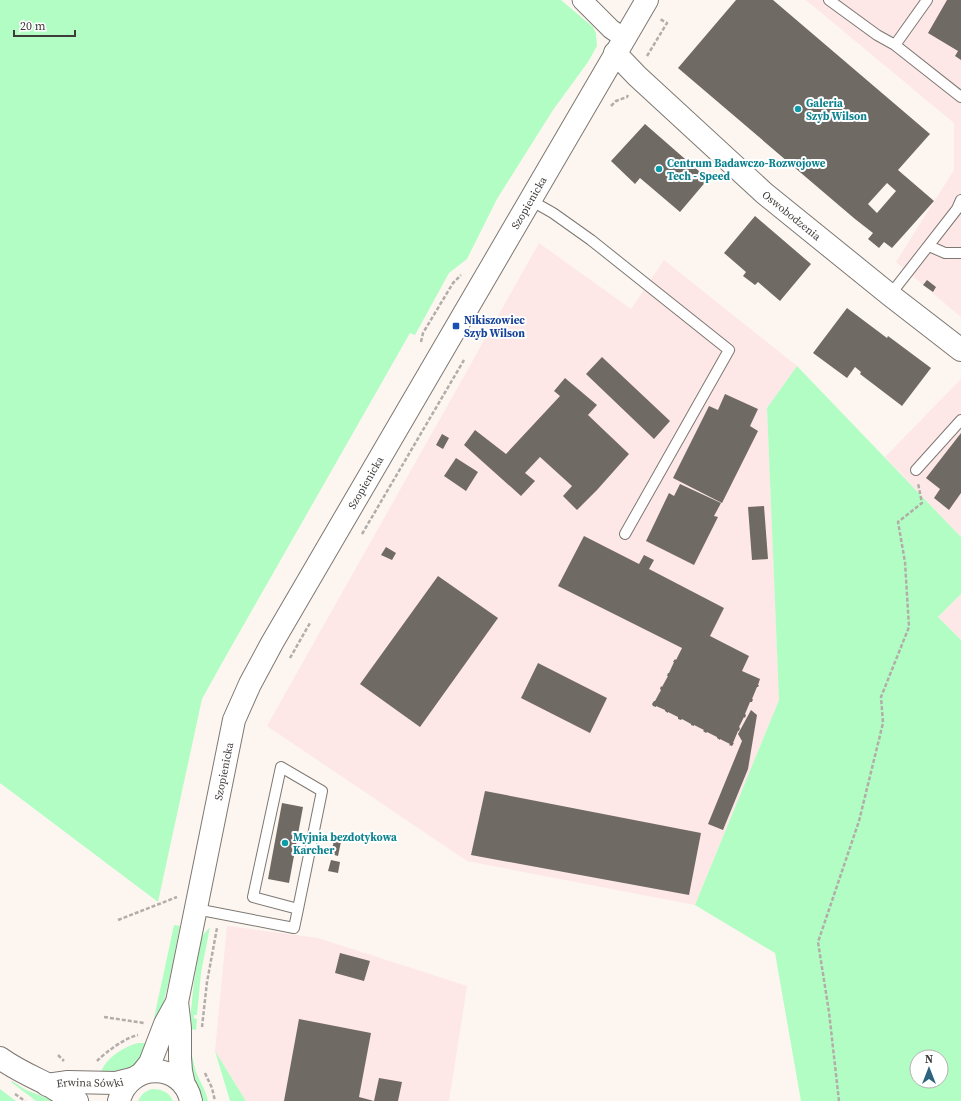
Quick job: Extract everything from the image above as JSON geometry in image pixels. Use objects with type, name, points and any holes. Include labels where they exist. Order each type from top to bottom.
[{"type":"street","points":[[582,0],[612,29],[620,46]]},
{"type":"street","name":"Szopienicka","points":[[119,1101],[124,1088],[150,1063],[165,1024],[177,1002],[234,720],[250,684],[647,0]]},
{"type":"street","name":"Oswobodzenia","points":[[620,46],[637,76],[764,193],[890,295],[961,350]]},
{"type":"street","name":"Szopienicka","points":[[177,1002],[180,1028],[181,1071],[188,1093]]},
{"type":"street","name":"Erwina Sówki","points":[[0,1058],[19,1070],[77,1101]]},
{"type":"street","name":"Erwina Sówki","points":[[47,1084],[68,1082],[116,1084],[154,1071],[166,1072],[176,1077],[188,1093]]},
{"type":"lane","points":[[829,0],[877,35],[895,44],[961,97]]},
{"type":"lane","points":[[895,44],[927,0]]},
{"type":"lane","points":[[530,200],[553,213],[591,240],[729,350],[625,534]]},
{"type":"lane","points":[[890,295],[957,209],[961,200]]},
{"type":"lane","points":[[928,246],[945,252],[961,253]]},
{"type":"lane","points":[[916,470],[961,420]]},
{"type":"lane","points":[[196,909],[294,928],[298,909],[322,791],[281,767],[253,897],[298,909]]},
{"type":"path","points":[[646,58],[667,23]]},
{"type":"path","points":[[360,538],[464,360]]},
{"type":"path","points":[[839,1101],[829,1012],[818,942],[859,821],[883,723],[881,697],[910,627],[905,562],[898,522],[922,503],[916,470]]},
{"type":"path","points":[[287,664],[314,617]]},
{"type":"path","points":[[118,920],[178,896]]},
{"type":"path","points":[[202,1030],[207,982],[219,913]]},
{"type":"path","points":[[104,1017],[150,1024]]},
{"type":"path","points":[[95,1065],[102,1056],[128,1038],[143,1034]]},
{"type":"path","points":[[202,1069],[212,1088],[215,1101]]},
{"type":"shaded area","points":[[806,0],[961,0],[961,317],[896,262],[954,170],[954,123]]},
{"type":"shaded area","points":[[539,243],[631,309],[664,260],[797,366],[767,408],[779,700],[695,905],[467,861],[267,726]]},
{"type":"shaded area","points":[[961,379],[961,537],[885,457]]},
{"type":"shaded area","points":[[961,594],[961,640],[938,617]]},
{"type":"shaded area","points":[[227,926],[318,938],[467,986],[449,1101],[246,1101],[215,1051]]},
{"type":"green space","points":[[0,0],[561,0],[593,27],[596,33],[597,46],[588,62],[553,110],[497,199],[467,259],[449,273],[415,335],[410,333],[202,699],[158,902],[0,783]]},
{"type":"green space","points":[[797,366],[961,537],[961,594],[938,617],[961,640],[961,1101],[801,1101],[775,953],[695,905],[779,700],[767,408]]},
{"type":"green space","points":[[174,925],[180,926],[169,981],[161,1012],[159,1011],[158,1023],[154,1018]]},
{"type":"green space","points":[[210,927],[201,973],[197,1015],[194,1015],[194,1018],[197,1019],[196,1030],[189,1029],[194,981],[200,944],[203,935]]},
{"type":"green space","points":[[138,1043],[150,1045],[140,1062],[124,1072],[101,1072],[107,1062],[116,1054],[127,1047]]},
{"type":"green space","points":[[215,1051],[246,1101],[230,1101]]},
{"type":"green space","points":[[190,1053],[196,1072],[206,1092],[208,1101],[201,1101],[190,1075]]},
{"type":"green space","points":[[12,1081],[26,1090],[55,1101],[36,1101],[11,1082]]},
{"type":"green space","points":[[0,1089],[16,1101],[0,1101]]},
{"type":"green space","points":[[152,1089],[165,1092],[173,1101],[138,1101],[147,1091]]},
{"type":"building","points":[[736,0],[773,0],[930,134],[898,170],[934,201],[892,248],[884,242],[879,248],[868,239],[873,233],[678,68]],"holes":[[[887,183],[896,191],[877,213],[868,204]]]},
{"type":"building","points":[[947,0],[961,0],[961,60],[955,56],[958,51],[928,33]]},
{"type":"building","name":"Centrum Badawczo-Rozwojowe Tech - Speed","points":[[645,124],[708,179],[680,212],[640,178],[635,184],[611,161]]},
{"type":"building","points":[[755,216],[811,264],[780,301],[758,282],[755,285],[743,276],[746,272],[724,253]]},
{"type":"building","points":[[927,280],[936,287],[933,292],[923,285]]},
{"type":"building","points":[[847,308],[931,368],[902,406],[860,374],[861,372],[855,367],[847,378],[813,353]]},
{"type":"building","points":[[602,357],[670,421],[654,439],[586,374]]},
{"type":"building","points":[[565,378],[597,405],[588,415],[629,454],[577,510],[563,496],[572,486],[540,457],[525,473],[535,481],[521,496],[464,445],[475,430],[506,454],[560,396],[554,391]]},
{"type":"building","points":[[725,394],[758,409],[750,426],[758,431],[722,503],[673,478],[709,406],[718,410]]},
{"type":"building","points":[[961,433],[961,493],[949,510],[934,498],[940,489],[926,478]]},
{"type":"building","points":[[442,434],[449,438],[443,449],[436,445]]},
{"type":"building","points":[[456,458],[478,472],[466,491],[444,476]]},
{"type":"building","points":[[680,484],[721,503],[714,516],[718,517],[694,565],[646,541],[669,493],[674,496]]},
{"type":"building","points":[[764,506],[768,559],[752,560],[748,507]]},
{"type":"building","points":[[584,536],[639,564],[644,555],[654,560],[649,569],[724,608],[710,636],[749,656],[742,671],[760,679],[752,702],[750,702],[745,718],[744,717],[739,727],[739,731],[732,746],[682,719],[678,719],[678,717],[668,713],[665,710],[653,706],[652,704],[668,676],[673,662],[675,659],[676,660],[682,648],[558,586]]},
{"type":"building","points":[[386,547],[396,553],[392,560],[381,555]]},
{"type":"building","points":[[438,576],[498,618],[420,727],[360,684]]},
{"type":"building","points":[[538,663],[607,698],[590,733],[521,698]]},
{"type":"building","points":[[751,710],[757,715],[748,769],[723,830],[708,824],[742,741],[738,734]]},
{"type":"building","points":[[485,791],[701,833],[689,895],[471,855]]},
{"type":"building","name":"Myjnia bezdotykowa Karcher","points":[[282,803],[303,807],[289,883],[268,879]]},
{"type":"building","points":[[335,836],[342,837],[338,856],[331,854]]},
{"type":"building","points":[[331,860],[340,862],[338,873],[328,871]]},
{"type":"building","points":[[340,953],[370,961],[364,981],[335,973]]},
{"type":"building","points":[[299,1019],[371,1033],[359,1097],[374,1101],[284,1101]]},
{"type":"building","points":[[379,1078],[402,1082],[398,1101],[374,1101]]},
{"type":"place","name":"Galeria Szyb Wilson","points":[[798,109]]},
{"type":"place","name":"Centrum Badawczo-Rozwojowe Tech - Speed","points":[[659,169]]},
{"type":"place","name":"Nikiszowiec Szyb Wilson","points":[[456,326]]},
{"type":"place","name":"Myjnia bezdotykowa Karcher","points":[[285,843]]}]
